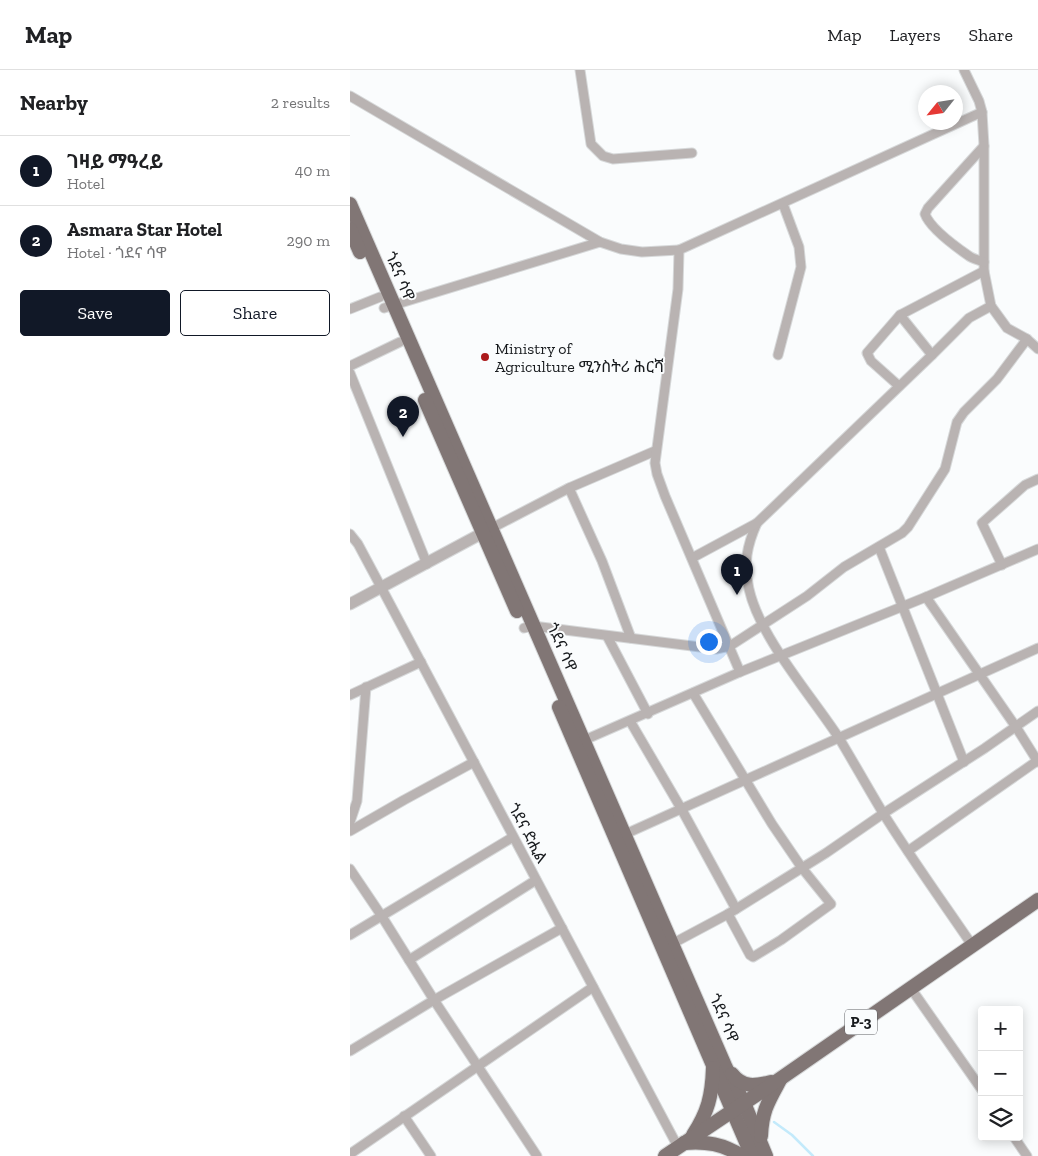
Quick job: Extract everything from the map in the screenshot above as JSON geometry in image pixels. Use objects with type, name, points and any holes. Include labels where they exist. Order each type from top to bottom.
[{"type":"main road","name":"ጎደና ሳዋ","points":[[350,204],[400,342],[487,531]]},
{"type":"main road","name":"ጎደና ሳዋ","points":[[350,229],[386,303],[487,531],[738,1107]]},
{"type":"main road","name":"P-3","points":[[665,1156],[910,987],[1036,904]]},
{"type":"main road","points":[[684,1143],[707,1110],[720,1066],[737,1080],[752,1086],[779,1079]]},
{"type":"main road","points":[[760,1142],[766,1104],[779,1079]]},
{"type":"main road","points":[[738,1107],[760,1142],[766,1156]]},
{"type":"main road","points":[[738,1107],[752,1156]]},
{"type":"main road","points":[[684,1143],[710,1142],[742,1156]]},
{"type":"street","points":[[580,70],[592,144],[603,156],[613,159],[692,154]]},
{"type":"street","points":[[964,70],[979,101],[982,112],[984,146],[984,266],[991,306],[1007,328],[1027,339],[1038,349]]},
{"type":"street","points":[[350,96],[600,242],[621,249],[642,252],[679,250],[982,112]]},
{"type":"street","points":[[984,146],[957,174],[925,214],[927,221],[970,257],[984,266]]},
{"type":"street","points":[[778,355],[801,267],[799,247],[783,204]]},
{"type":"street","points":[[350,309],[386,303],[600,242]]},
{"type":"street","points":[[679,250],[678,289],[654,463],[740,672]]},
{"type":"street","points":[[899,386],[871,361],[868,353],[900,315],[984,266]]},
{"type":"street","points":[[692,558],[757,523],[969,318],[991,306]]},
{"type":"street","points":[[900,315],[932,355]]},
{"type":"street","points":[[529,627],[631,638],[716,650],[730,646],[762,623],[807,596],[844,567],[880,548],[908,527],[945,468],[949,459],[957,422],[997,379],[1027,339]]},
{"type":"street","points":[[350,366],[400,342]]},
{"type":"street","points":[[350,373],[427,564]]},
{"type":"street","points":[[350,604],[569,488],[655,451]]},
{"type":"street","points":[[1002,565],[982,523],[1025,485],[1038,480]]},
{"type":"street","points":[[569,488],[602,561],[631,638]]},
{"type":"street","points":[[757,523],[747,551],[747,573],[749,589],[762,623],[782,656],[838,738],[908,851],[972,945]]},
{"type":"street","name":"ጎደና ድሒል","points":[[350,534],[358,544],[593,987],[684,1143]]},
{"type":"street","points":[[880,548],[964,762]]},
{"type":"street","points":[[580,742],[630,722],[740,672],[926,597],[1038,549]]},
{"type":"street","points":[[908,851],[1038,762],[926,597]]},
{"type":"street","points":[[607,636],[648,714]]},
{"type":"street","points":[[621,837],[1038,648]]},
{"type":"street","points":[[350,695],[421,662]]},
{"type":"street","points":[[350,822],[356,801],[366,687]]},
{"type":"street","points":[[630,722],[682,810],[732,911],[750,955],[756,957],[831,904],[802,868],[745,781],[693,694]]},
{"type":"street","points":[[668,946],[732,911],[853,836],[1038,711]]},
{"type":"street","points":[[350,831],[474,762]]},
{"type":"street","points":[[350,935],[513,837]]},
{"type":"street","points":[[350,869],[382,915],[434,1000],[537,1156]]},
{"type":"street","points":[[409,960],[536,880]]},
{"type":"street","points":[[350,1051],[434,1000],[562,928]]},
{"type":"street","points":[[350,1154],[593,987]]},
{"type":"street","points":[[910,987],[978,1084]]},
{"type":"street","points":[[404,1116],[431,1156]]},
{"type":"street","points":[[1017,1141],[1027,1156]]},
{"type":"waterway","points":[[774,1122],[792,1135],[813,1156]]},
{"type":"place","name":"Ministry of Agriculture ሚንስትሪ ሕርሻ","points":[[485,357]]},
{"type":"place","name":"Asmara Star Hotel","points":[[403,437]]},
{"type":"place","name":"ገዛይ ማዓረይ","points":[[737,595]]}]
